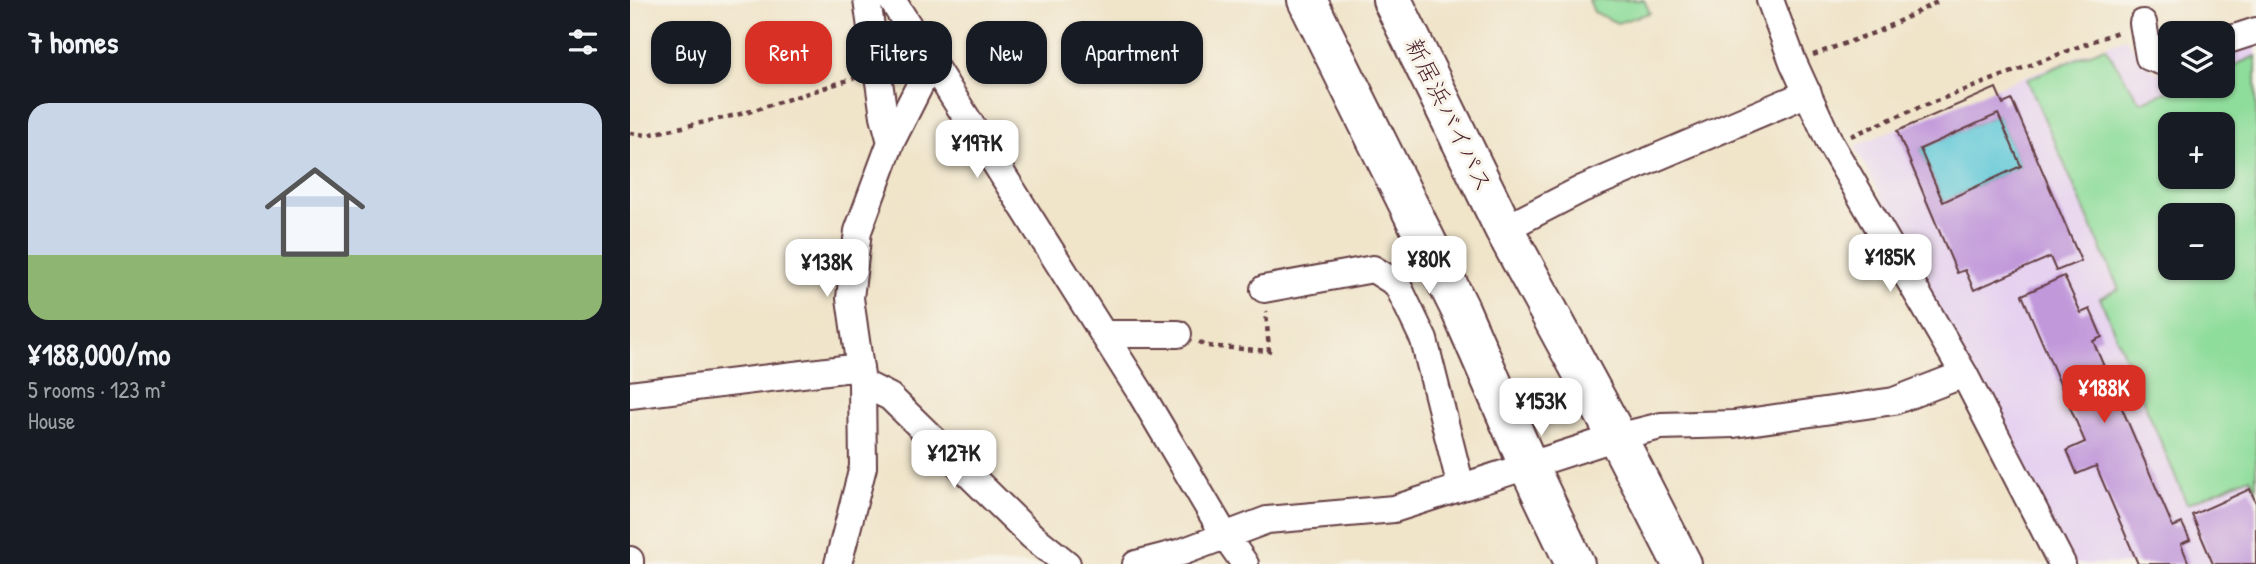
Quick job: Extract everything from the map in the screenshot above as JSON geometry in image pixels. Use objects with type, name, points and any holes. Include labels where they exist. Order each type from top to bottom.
[{"type":"highway","points":[[1307,0],[1461,309],[1529,467],[1575,564]]},
{"type":"highway","name":"新居浜バイパス","points":[[1392,0],[1504,229],[1617,437],[1682,564]]},
{"type":"street","points":[[867,0],[870,21]]},
{"type":"street","points":[[892,0],[905,21]]},
{"type":"street","points":[[1770,0],[1793,62],[1832,145],[1964,374],[2062,564]]},
{"type":"street","points":[[2143,23],[2149,57],[2158,60]]},
{"type":"street","points":[[2235,38],[2256,31]]},
{"type":"street","points":[[880,84],[891,142]]},
{"type":"street","points":[[838,564],[863,467],[861,375],[850,298],[858,231],[891,142],[920,84]]},
{"type":"street","points":[[944,84],[1245,564]]},
{"type":"street","points":[[1504,229],[1583,189],[1808,93]]},
{"type":"street","points":[[1264,289],[1373,269],[1397,284],[1424,340],[1461,487]]},
{"type":"street","points":[[1103,334],[1178,334]]},
{"type":"street","points":[[1136,564],[1182,552],[1267,520],[1394,509],[1617,437],[1661,426],[1734,424],[1894,401],[1964,374]]},
{"type":"street","points":[[630,395],[861,375],[890,397],[1032,536],[1067,564]]},
{"type":"path","points":[[1793,62],[1879,31],[1941,0]]},
{"type":"path","points":[[1832,145],[2060,52],[2143,23]]},
{"type":"path","points":[[630,133],[647,135],[745,113],[846,81]]},
{"type":"path","points":[[1178,334],[1207,345],[1269,351],[1264,289]]},
{"type":"shaded area","points":[[2125,38],[2158,72],[2158,98],[2235,98],[2235,48],[2256,40],[2256,564],[2071,564],[1855,146]]},
{"type":"green space","points":[[1589,0],[1644,0],[1650,13],[1617,23],[1594,12]]},
{"type":"green space","points":[[2105,47],[2140,102],[2158,95],[2158,98],[2235,98],[2235,65],[2256,56],[2256,490],[2250,477],[2187,504],[2100,298],[2119,289],[2027,79]]},
{"type":"water","points":[[1998,114],[2021,166],[1943,202],[1920,149]]},
{"type":"building","points":[[1996,88],[2003,104],[2012,100],[2081,261],[2056,271],[2050,257],[1974,290],[1965,270],[1957,273],[1897,131]],"holes":[[[1998,114],[2021,166],[1943,202],[1920,149]]]},
{"type":"building","points":[[2064,276],[2081,313],[2090,309],[2102,337],[2093,341],[2173,527],[2182,523],[2190,540],[2181,544],[2189,564],[2138,564],[2096,466],[2077,474],[2067,450],[2085,442],[2022,295]]},
{"type":"building","points":[[2250,489],[2256,503],[2256,564],[2213,564],[2192,515]]}]
